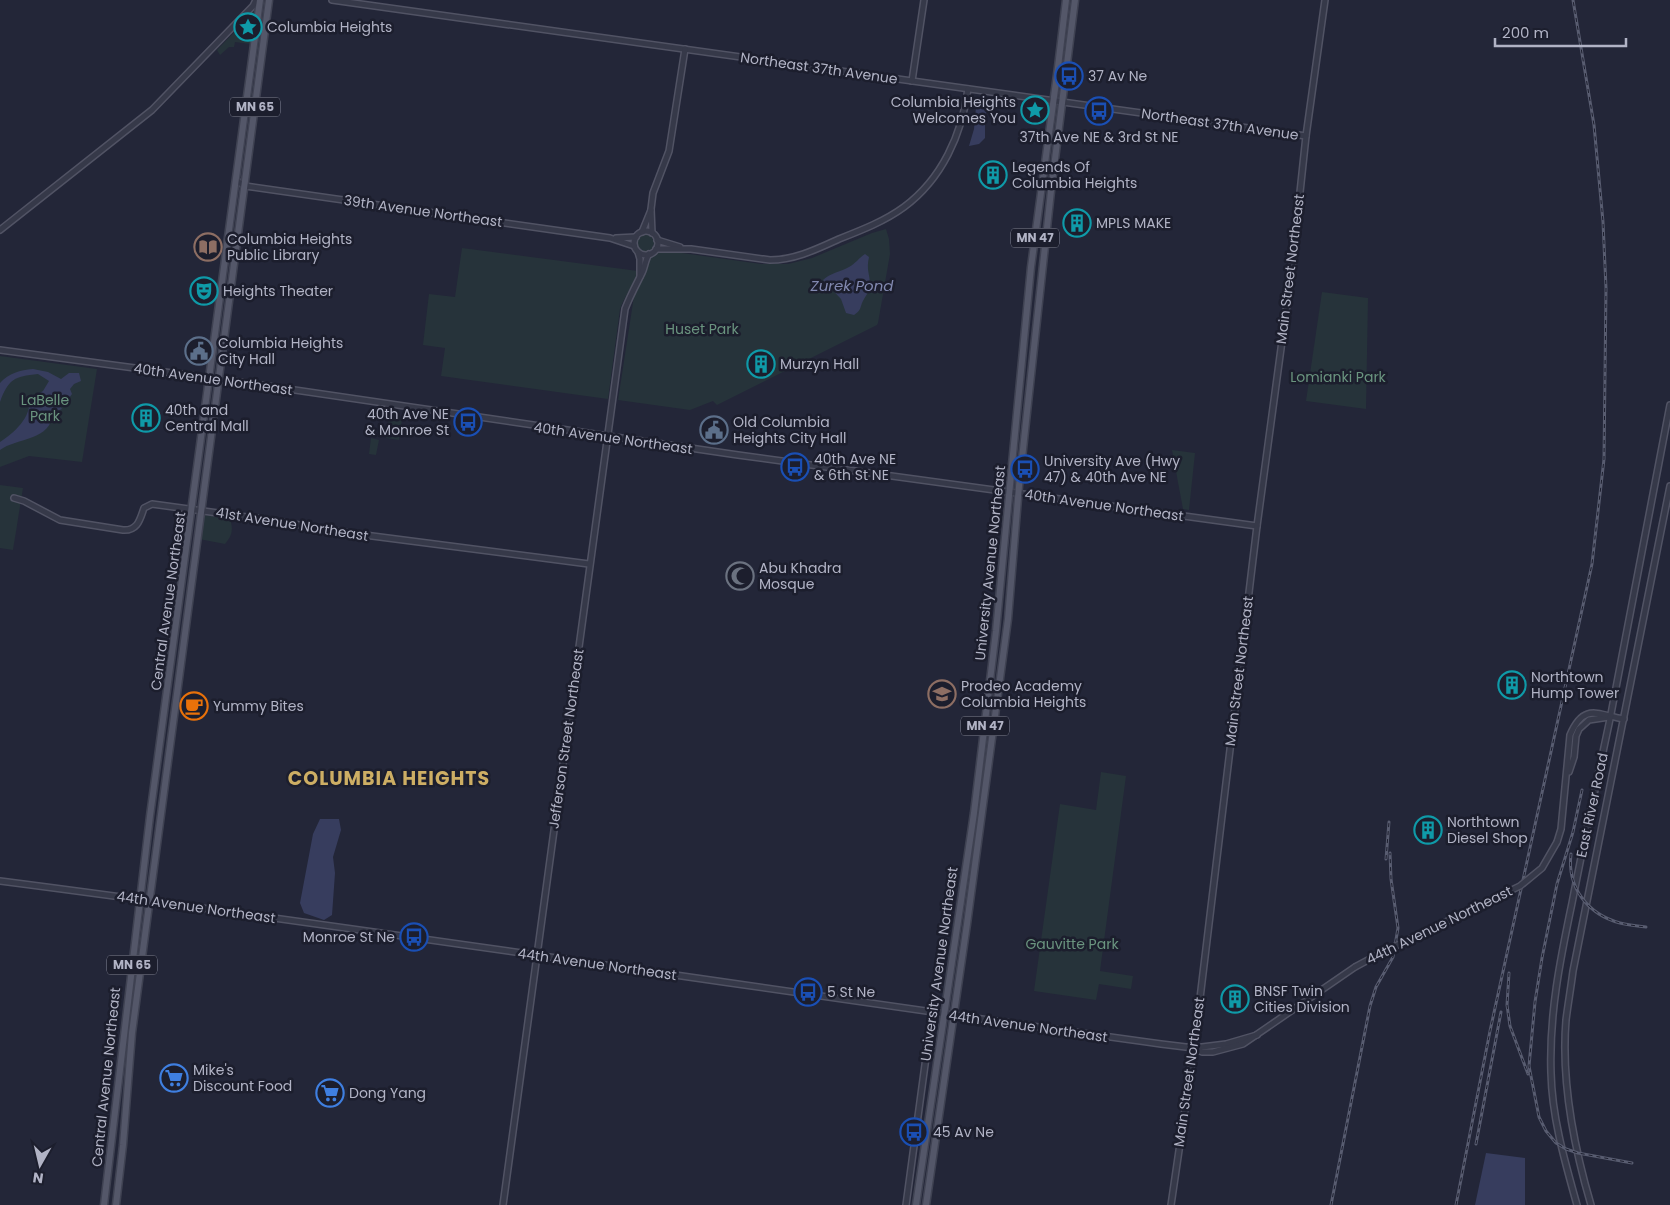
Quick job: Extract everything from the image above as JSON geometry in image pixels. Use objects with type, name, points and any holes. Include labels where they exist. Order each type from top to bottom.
[{"type":"main road","name":"Central Avenue Northeast","points":[[104,1205],[140,899],[260,0]]},
{"type":"main road","name":"Central Avenue Northeast","points":[[116,1205],[123,1145],[128,1061],[150,901],[169,740],[245,186],[268,0]]},
{"type":"main road","name":"MN 47","points":[[1053,101],[1066,0]]},
{"type":"main road","name":"MN 47","points":[[1063,102],[1075,0]]},
{"type":"main road","points":[[254,37],[257,49],[256,63],[259,70]]},
{"type":"main road","points":[[251,66],[255,70],[254,86],[256,96]]},
{"type":"main road","name":"University Avenue Northeast","points":[[916,1205],[974,812],[1011,492],[1031,267],[1053,101]]},
{"type":"main road","name":"University Avenue Northeast","points":[[926,1205],[1008,619],[1018,493],[1050,200],[1063,102]]},
{"type":"street","points":[[0,230],[152,110],[253,6],[256,0]]},
{"type":"street","name":"Northeast 37th Avenue","points":[[332,0],[1306,136]]},
{"type":"street","points":[[912,81],[924,0]]},
{"type":"street","name":"Main Street Northeast","points":[[1171,1205],[1194,1048],[1257,526],[1292,267],[1306,136],[1325,0]]},
{"type":"street","points":[[685,49],[669,151],[653,193],[651,209],[652,234],[657,240],[685,249]]},
{"type":"street","points":[[638,252],[649,254],[656,249],[685,249],[782,260],[806,253],[885,219],[915,198],[948,155],[961,125],[968,89]]},
{"type":"street","name":"39th Avenue Northeast","points":[[237,181],[245,186],[610,238],[636,237]]},
{"type":"street","points":[[640,276],[638,252],[634,246],[636,237],[642,232],[651,209]]},
{"type":"street","points":[[642,232],[652,234]]},
{"type":"street","name":"39th Avenue Northeast","points":[[610,238],[634,246]]},
{"type":"street","points":[[656,249],[657,240]]},
{"type":"street","name":"Jefferson Street Northeast","points":[[503,1205],[625,309],[632,289],[640,276],[649,254]]},
{"type":"street","name":"40th Avenue Northeast","points":[[0,350],[1257,526]]},
{"type":"street","name":"East River Road","points":[[1577,1205],[1558,1129],[1551,1076],[1550,1034],[1559,965],[1610,717],[1670,405]]},
{"type":"street","name":"East River Road","points":[[1591,1205],[1582,1172],[1570,1109],[1566,1066],[1566,1022],[1573,971],[1670,486]]},
{"type":"street","name":"41st Avenue Northeast","points":[[14,498],[24,501],[60,520],[123,530],[133,529],[138,524],[144,508],[152,504],[334,531],[589,564]]},
{"type":"street","name":"44th Avenue Northeast","points":[[0,881],[538,955],[944,1015],[1194,1048],[1226,1044],[1257,1035],[1355,967],[1520,886],[1542,868],[1557,842],[1561,829],[1570,735],[1574,725],[1588,714],[1598,712],[1610,717],[1624,719]]},
{"type":"street","name":"University Avenue Northeast","points":[[906,1205],[932,1013]]},
{"type":"green space","points":[[254,9],[250,35],[251,44],[235,42],[234,47],[229,47],[220,55],[217,50]]},
{"type":"green space","name":"Huset Park","points":[[886,229],[890,254],[877,325],[717,405],[713,401],[690,410],[618,400],[634,296],[644,276],[650,255],[663,250],[680,251],[682,253],[761,264],[788,264],[812,258]]},
{"type":"green space","points":[[641,234],[649,234],[654,239],[652,250],[641,252],[636,247],[636,239]]},
{"type":"green space","points":[[462,248],[638,271],[620,309],[608,399],[441,376],[445,348],[423,345],[429,294],[455,297]]},
{"type":"green space","name":"Lomianki Park","points":[[1322,292],[1368,298],[1366,409],[1306,401]]},
{"type":"green space","name":"LaBelle Park","points":[[0,356],[97,369],[82,462],[29,456],[0,467]]},
{"type":"green space","points":[[389,417],[402,419],[399,440],[386,438]]},
{"type":"green space","points":[[371,438],[379,440],[376,455],[369,454]]},
{"type":"green space","points":[[1172,450],[1195,453],[1189,510],[1183,509]]},
{"type":"green space","points":[[0,485],[23,488],[13,550],[0,548]]},
{"type":"green space","points":[[204,515],[230,518],[232,532],[225,544],[199,539],[201,518]]},
{"type":"green space","name":"Gauvitte Park","points":[[1101,772],[1126,776],[1100,971],[1133,976],[1131,989],[1099,984],[1096,1000],[1034,991],[1060,804],[1096,810]]},
{"type":"water","points":[[983,105],[988,107],[985,117],[985,138],[979,144],[969,146],[974,129],[976,107]]},
{"type":"water","name":"Zurek Pond","points":[[865,254],[869,257],[869,290],[858,312],[854,315],[846,313],[841,299],[823,280],[851,266]]},
{"type":"water","points":[[33,369],[48,372],[61,379],[69,373],[79,373],[81,381],[74,384],[70,389],[72,394],[69,398],[62,400],[60,406],[62,409],[52,413],[51,422],[47,428],[32,437],[0,450],[0,442],[11,434],[25,418],[28,412],[29,399],[43,391],[49,381],[38,374],[18,378],[9,384],[0,402],[0,383],[15,373]]},
{"type":"water","points":[[320,819],[339,819],[341,830],[333,857],[335,873],[332,915],[324,920],[304,913],[300,903],[313,834]]},
{"type":"water","points":[[1486,1153],[1525,1158],[1525,1205],[1475,1205]]},
{"type":"railway","points":[[1456,1205],[1490,1031],[1592,564],[1604,459],[1606,288],[1603,222],[1594,125],[1573,0]]},
{"type":"railway","points":[[1582,790],[1573,832],[1557,884],[1542,958],[1535,1002],[1529,1066],[1539,1117],[1546,1131],[1556,1143],[1578,1153],[1632,1163]]},
{"type":"railway","points":[[1386,859],[1389,822]]},
{"type":"railway","points":[[1331,1205],[1370,1006],[1376,987],[1393,957],[1398,928],[1391,879],[1390,853]]},
{"type":"railway","points":[[1571,854],[1572,877],[1576,888],[1589,906],[1608,919],[1623,924],[1646,927]]},
{"type":"railway","points":[[1509,973],[1507,1005],[1510,1026],[1528,1074]]},
{"type":"railway","points":[[1476,1144],[1501,1012]]},
{"type":"place","name":"Columbia Heights","points":[[248,27]]},
{"type":"place","name":"37 Av Ne","points":[[1069,76]]},
{"type":"place","name":"Columbia Heights Welcomes You","points":[[1035,110]]},
{"type":"place","name":"37th Ave NE & 3rd St NE","points":[[1099,111]]},
{"type":"place","name":"Legends Of Columbia Heights","points":[[993,175]]},
{"type":"place","name":"MPLS MAKE","points":[[1077,223]]},
{"type":"place","name":"Columbia Heights Public Library","points":[[208,247]]},
{"type":"place","name":"Heights Theater","points":[[204,291]]},
{"type":"place","name":"Columbia Heights City Hall","points":[[199,351]]},
{"type":"place","name":"Murzyn Hall","points":[[761,364]]},
{"type":"place","name":"40th and Central Mall","points":[[146,418]]},
{"type":"place","name":"40th Ave NE & Monroe St","points":[[468,422]]},
{"type":"place","name":"Old Columbia Heights City Hall","points":[[714,430]]},
{"type":"place","name":"40th Ave NE & 6th St NE","points":[[795,467]]},
{"type":"place","name":"University Ave (Hwy 47) & 40th Ave NE","points":[[1025,469]]},
{"type":"place","name":"Abu Khadra Mosque","points":[[740,576]]},
{"type":"place","name":"Northtown Hump Tower","points":[[1512,685]]},
{"type":"place","name":"Prodeo Academy Columbia Heights","points":[[942,694]]},
{"type":"place","name":"Yummy Bites","points":[[194,706]]},
{"type":"place","name":"Northtown Diesel Shop","points":[[1428,830]]},
{"type":"place","name":"Monroe St Ne","points":[[414,937]]},
{"type":"place","name":"5 St Ne","points":[[808,992]]},
{"type":"place","name":"BNSF Twin Cities Division","points":[[1235,999]]},
{"type":"place","name":"Mike's Discount Food","points":[[174,1078]]},
{"type":"place","name":"Dong Yang","points":[[330,1093]]},
{"type":"place","name":"45 Av Ne","points":[[914,1132]]},
{"type":"district","name":"COLUMBIA HEIGHTS","points":[[389,778]]}]
